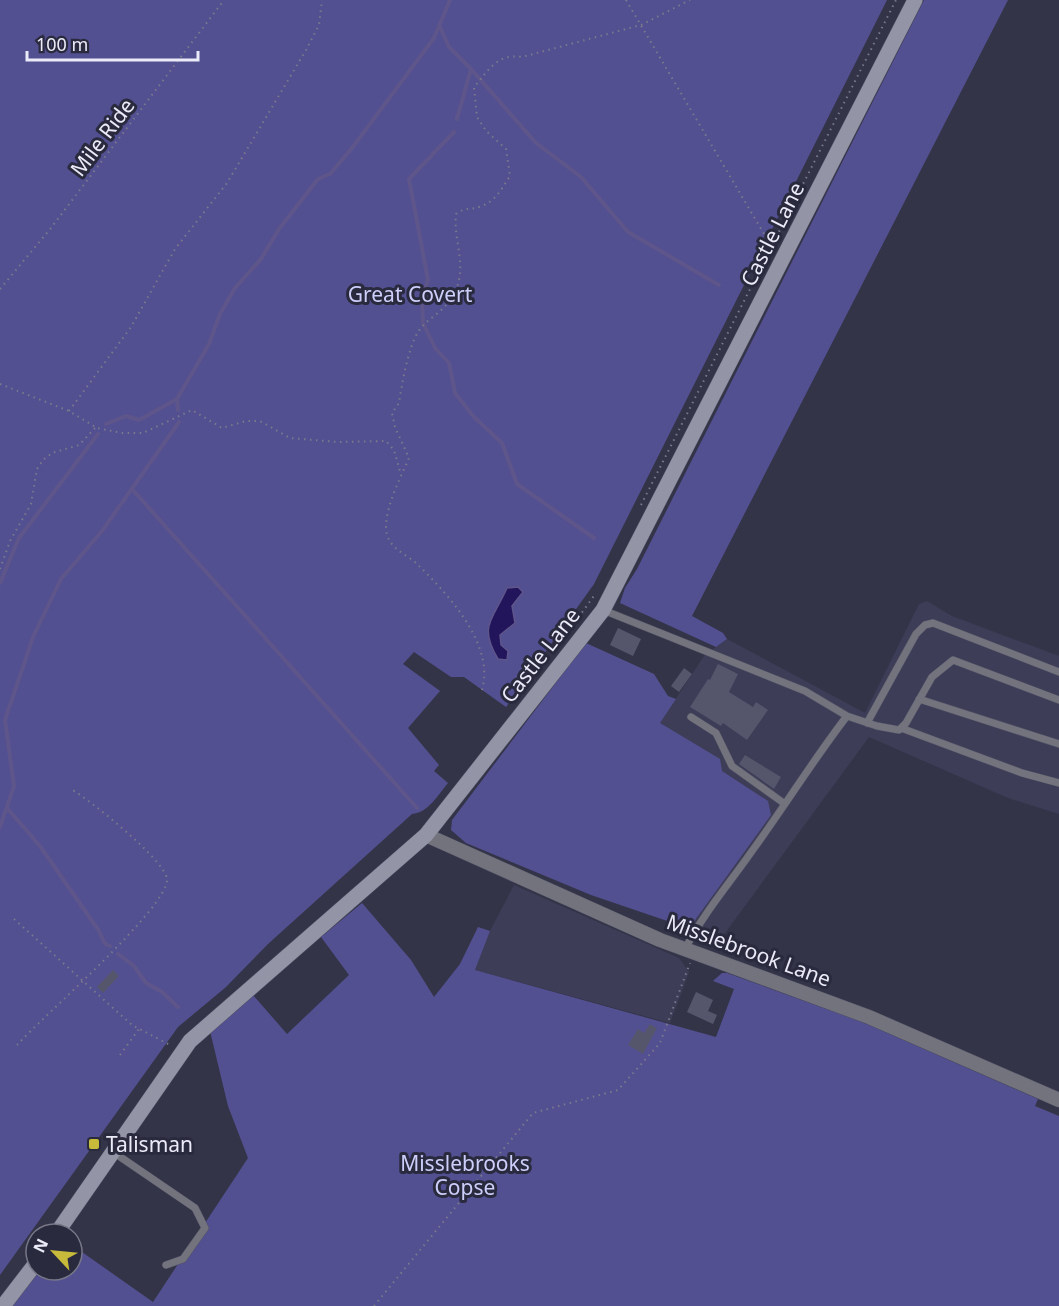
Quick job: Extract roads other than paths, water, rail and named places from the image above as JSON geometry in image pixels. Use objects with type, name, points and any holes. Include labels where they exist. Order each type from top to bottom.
[{"type":"street","name":"Castle Lane","points":[[64,1222],[190,1041],[426,835],[603,609],[915,0]]},
{"type":"street","name":"Misslebrook Lane","points":[[426,835],[690,951],[869,1017],[1059,1100]]},
{"type":"street","points":[[3,1306],[24,1279]]},
{"type":"lane","points":[[603,609],[805,691],[847,716],[888,729],[901,728],[1022,773],[1059,783]]},
{"type":"lane","points":[[867,723],[916,634],[925,625],[933,623],[1059,672]]},
{"type":"lane","points":[[901,728],[932,676],[953,660],[1059,700]]},
{"type":"lane","points":[[919,699],[1059,744]]},
{"type":"lane","points":[[690,951],[697,926],[784,804],[808,766],[847,716]]},
{"type":"lane","points":[[691,717],[716,733],[732,766],[784,804]]},
{"type":"lane","points":[[113,1152],[195,1208],[205,1228],[183,1259],[166,1265]]},
{"type":"waterway","points":[[178,410],[177,399],[209,344],[220,314],[235,288],[261,259],[279,229],[318,179],[330,174],[352,148],[434,38],[450,0]]},
{"type":"waterway","points":[[439,25],[449,47],[471,69],[457,119]]},
{"type":"waterway","points":[[471,69],[536,143],[581,177],[628,232],[719,285]]},
{"type":"waterway","points":[[454,132],[409,179],[428,280],[422,297],[423,323],[435,348],[449,363],[455,393],[474,417],[502,443],[517,484],[594,538]]},
{"type":"waterway","points":[[106,424],[126,416],[139,420],[177,399]]},
{"type":"waterway","points":[[0,827],[14,786],[5,720],[33,637],[61,579],[102,531],[179,422]]},
{"type":"waterway","points":[[0,583],[19,538],[98,434]]},
{"type":"waterway","points":[[132,489],[417,808]]},
{"type":"waterway","points":[[7,808],[40,846],[99,931],[105,944],[110,946]]},
{"type":"waterway","points":[[118,954],[134,966],[146,983],[162,992],[178,1007]]},
{"type":"place","name":"Talisman","points":[[94,1144]]},
{"type":"park label","name":"Great Covert","points":[[410,294]]},
{"type":"park label","name":"Misslebrooks Copse","points":[[465,1175]]}]
